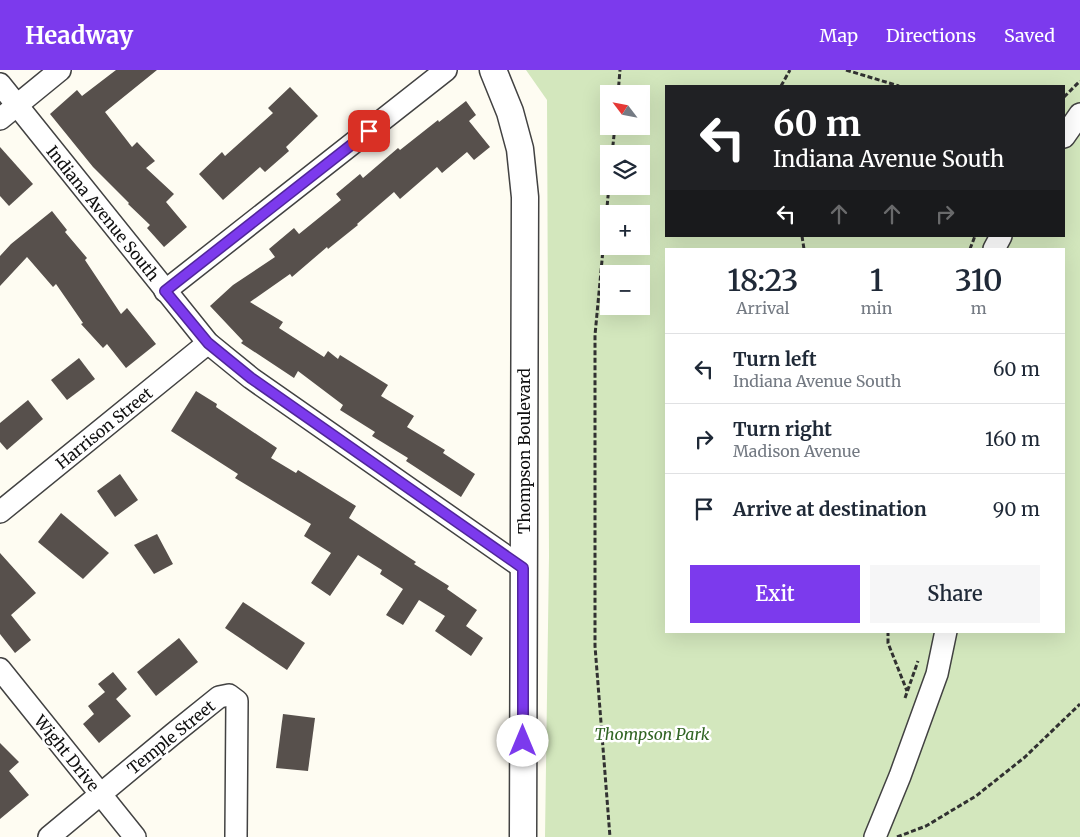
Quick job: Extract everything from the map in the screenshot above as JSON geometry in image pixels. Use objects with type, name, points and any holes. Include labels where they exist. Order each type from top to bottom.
[{"type":"street","points":[[0,119],[60,70]]},
{"type":"street","points":[[165,291],[446,70]]},
{"type":"street","name":"Thompson Boulevard","points":[[493,70],[510,112],[520,149],[525,198],[523,837]]},
{"type":"street","name":"Indiana Avenue South","points":[[0,84],[208,343],[251,378],[523,568]]},
{"type":"street","points":[[1065,136],[1080,114]]},
{"type":"street","name":"Harrison Street","points":[[0,512],[208,343]]},
{"type":"street","points":[[875,837],[938,674],[946,633]]},
{"type":"street","name":"Wight Drive","points":[[0,669],[134,837]]},
{"type":"street","name":"Temple Street","points":[[49,837],[219,697],[229,695],[236,701],[236,837]]},
{"type":"path","points":[[619,85],[620,70]]},
{"type":"path","points":[[782,85],[790,70]]},
{"type":"path","points":[[846,70],[895,85]]},
{"type":"path","points":[[1065,96],[1080,81]]},
{"type":"path","points":[[608,195],[594,334],[594,354],[595,646],[610,837]]},
{"type":"path","points":[[888,633],[888,643],[907,692]]},
{"type":"path","points":[[896,837],[926,826],[976,796],[1026,757],[1080,704]]},
{"type":"green space","name":"Thompson Park","points":[[526,70],[1080,70],[1080,837],[545,837],[549,556],[547,100]]},
{"type":"building","points":[[116,70],[157,70],[105,112],[132,147],[137,142],[155,161],[146,168],[174,194],[166,202],[187,227],[164,247],[147,228],[150,225],[93,167],[50,114],[77,90],[82,96]]},
{"type":"building","points":[[290,87],[318,116],[286,147],[289,151],[265,172],[260,167],[223,200],[199,174],[222,152],[225,156],[273,113],[268,108]]},
{"type":"building","points":[[466,101],[476,115],[469,121],[490,147],[474,160],[467,152],[442,173],[437,167],[400,199],[394,192],[358,225],[328,249],[327,247],[292,277],[290,274],[250,302],[283,322],[279,328],[324,357],[328,351],[338,359],[340,355],[388,385],[381,396],[414,416],[407,427],[445,450],[443,453],[475,474],[461,497],[406,461],[408,458],[372,436],[375,432],[340,410],[343,405],[298,371],[294,378],[241,343],[243,341],[210,306],[233,285],[275,257],[269,249],[294,228],[299,234],[341,200],[336,194],[360,174],[363,178],[398,148],[400,150]]},
{"type":"building","points":[[0,147],[33,184],[9,206],[0,196]]},
{"type":"building","points":[[52,211],[67,230],[65,232],[87,258],[85,260],[121,314],[127,308],[156,344],[126,368],[107,344],[103,348],[81,324],[83,323],[56,284],[53,287],[27,257],[0,286],[0,256],[11,244]]},
{"type":"building","points":[[79,358],[95,379],[67,400],[51,380]]},
{"type":"building","points":[[196,391],[217,404],[216,407],[277,448],[271,458],[296,473],[298,470],[356,506],[349,518],[416,562],[414,564],[449,586],[447,589],[477,610],[466,626],[483,638],[471,656],[435,631],[445,616],[419,600],[403,625],[386,615],[403,589],[380,574],[382,570],[358,555],[330,596],[311,583],[331,553],[304,536],[311,524],[235,478],[238,474],[171,431]]},
{"type":"building","points":[[28,400],[43,419],[7,450],[0,442],[0,423]]},
{"type":"building","points":[[120,474],[138,500],[115,517],[97,491]]},
{"type":"building","points":[[61,513],[109,553],[83,579],[38,542]]},
{"type":"building","points":[[157,534],[173,564],[154,574],[134,545]]},
{"type":"building","points":[[0,553],[36,593],[11,615],[31,640],[15,653],[0,634]]},
{"type":"building","points":[[243,602],[305,643],[287,670],[225,628]]},
{"type":"building","points":[[179,638],[198,662],[156,696],[137,672]]},
{"type":"building","points":[[113,672],[127,689],[116,699],[131,716],[99,743],[83,724],[94,714],[88,706],[105,692],[98,684]]},
{"type":"building","points":[[283,714],[315,718],[308,771],[276,768]]},
{"type":"building","points":[[0,743],[19,762],[9,771],[29,795],[0,819]]},
{"type":"route","points":[[369,131],[165,291],[208,343],[251,378],[523,568],[523,741]]}]
